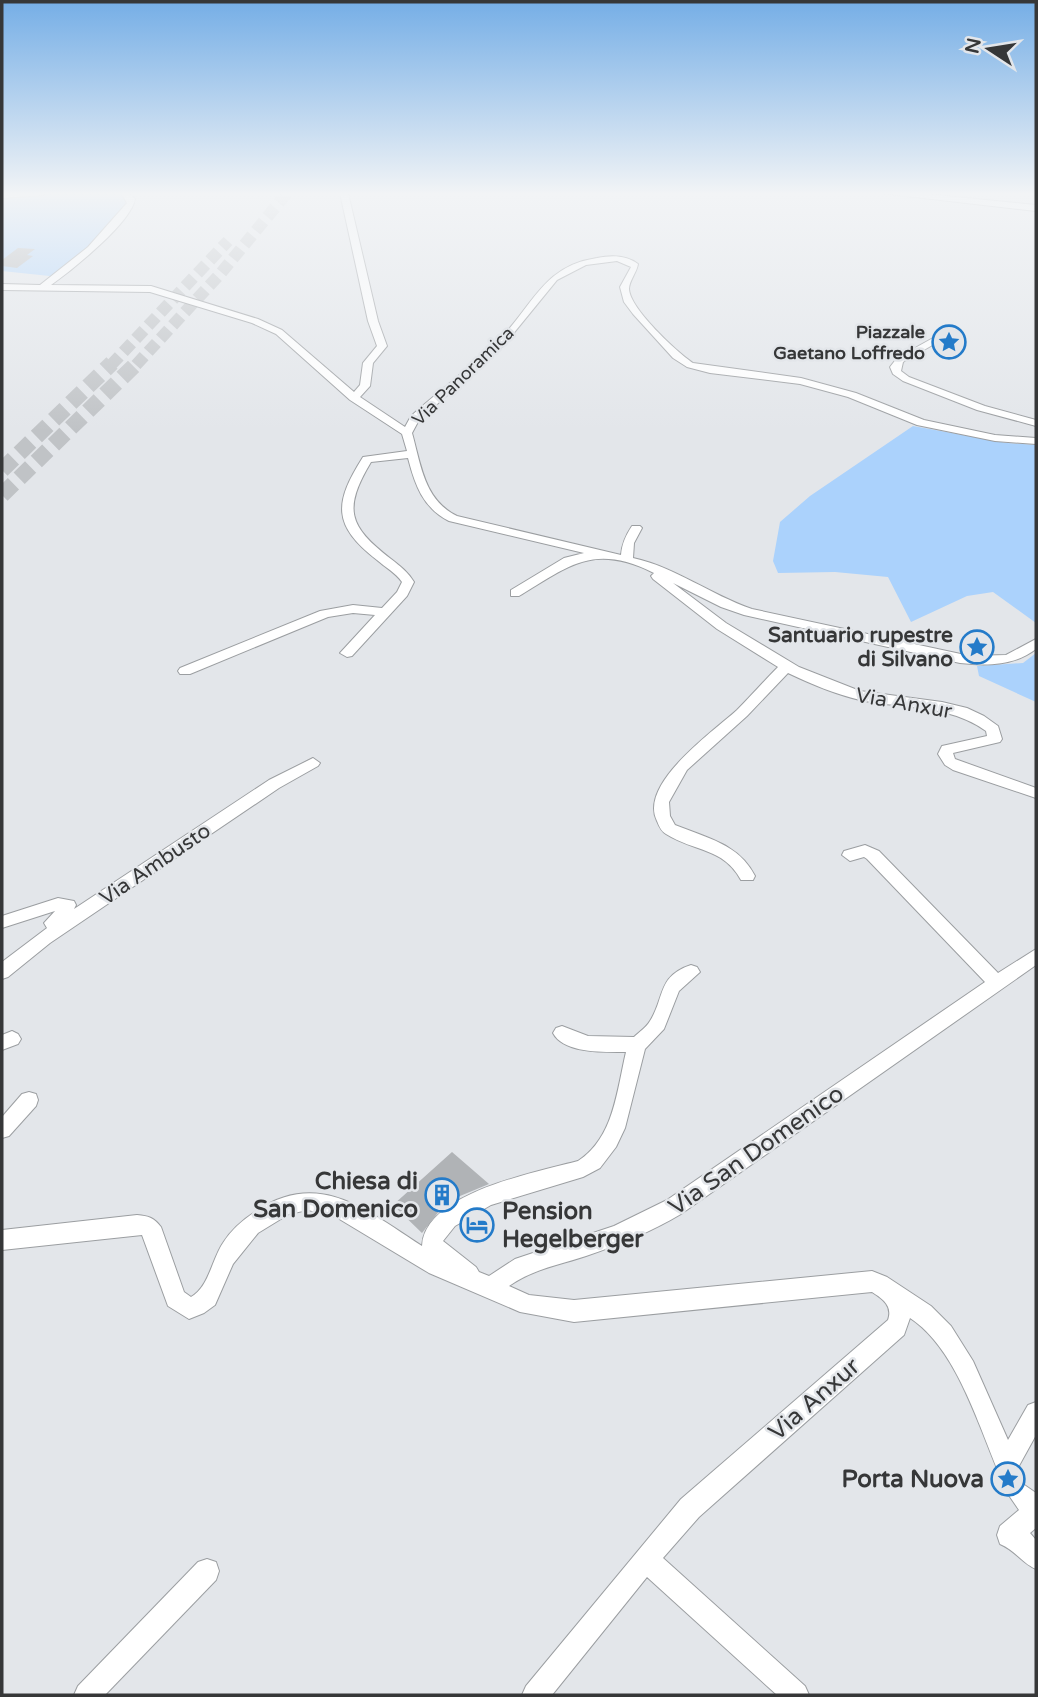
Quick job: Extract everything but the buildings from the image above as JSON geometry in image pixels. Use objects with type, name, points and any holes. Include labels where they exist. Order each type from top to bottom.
[{"type":"street","points":[[43,286],[63,272]]},
{"type":"street","points":[[354,398],[365,386],[368,362],[382,346],[362,272]]},
{"type":"street","name":"Via Panoramica","points":[[559,272],[529,306],[510,335],[415,418],[407,433],[428,501],[439,513],[634,561],[749,612],[960,659],[985,662],[1004,659],[1024,653],[1036,643]]},
{"type":"street","name":"Via Panoramica","points":[[633,272],[624,284],[629,303],[676,356],[690,365],[707,370],[801,381],[859,397],[927,424],[1002,439],[1036,441]]},
{"type":"street","points":[[2,287],[151,289],[256,321],[279,332],[354,398],[407,433]]},
{"type":"street","points":[[945,335],[901,360],[895,367],[896,372],[906,379],[982,408],[1036,423]]},
{"type":"street","points":[[346,653],[406,589],[407,580],[357,538],[347,521],[345,506],[367,459],[413,454]]},
{"type":"street","points":[[634,561],[628,542],[636,528]]},
{"type":"street","points":[[515,593],[571,560],[598,553]]},
{"type":"street","name":"Via Anxur","points":[[634,561],[723,628],[788,665],[851,694],[919,703],[983,721],[993,729],[995,739],[947,749],[945,754],[948,760],[958,767],[1036,793]]},
{"type":"street","points":[[185,671],[325,614],[347,610],[385,612]]},
{"type":"street","points":[[747,876],[741,864],[729,854],[669,829],[662,816],[661,802],[664,792],[684,762],[738,716],[788,665]]},
{"type":"street","name":"Via Ambusto","points":[[2,972],[26,950],[274,784],[313,763]]},
{"type":"street","points":[[850,855],[864,851],[873,855],[998,983]]},
{"type":"street","points":[[2,922],[58,904],[68,905],[65,912],[26,950]]},
{"type":"street","name":"Via San Domenico","points":[[483,1284],[523,1264],[627,1232],[674,1208],[1036,956]]},
{"type":"street","points":[[691,972],[680,976],[672,985],[656,1028],[638,1045],[614,1133],[597,1160],[583,1168],[488,1197],[433,1234],[432,1245],[483,1284],[511,1299],[539,1308],[574,1311],[863,1281],[881,1284],[896,1297],[923,1313],[942,1333],[982,1406],[1020,1491]]},
{"type":"street","points":[[562,1033],[586,1044],[638,1045]]},
{"type":"street","points":[[2,1130],[29,1100]]},
{"type":"street","points":[[2,1240],[131,1225],[148,1226],[154,1234],[176,1299],[179,1304],[189,1308],[199,1306],[207,1299],[227,1256],[254,1224],[278,1208],[297,1202],[316,1201],[342,1210],[448,1272],[483,1284]]},
{"type":"street","name":"Via Anxur","points":[[536,1695],[646,1559],[710,1490],[896,1327],[901,1314],[896,1297]]},
{"type":"street","points":[[1036,1413],[1010,1533],[1036,1557]]},
{"type":"street","points":[[646,1559],[796,1695]]},
{"type":"street","points":[[87,1695],[207,1571]]},
{"type":"shaded area","points":[[13,272],[66,272],[59,277]]},
{"type":"shaded area","points":[[913,426],[1007,443],[1036,445],[1036,623],[993,592],[967,596],[911,622],[888,577],[835,572],[778,573],[773,561],[780,522],[810,496]]},
{"type":"shaded area","points":[[1036,653],[1036,702],[979,676],[977,666],[1023,663]]},
{"type":"tunnel","points":[[111,365],[199,272]]},
{"type":"tunnel","points":[[136,365],[222,272]]},
{"type":"tunnel","points":[[2,470],[112,363]]},
{"type":"tunnel","points":[[2,495],[137,363]]},
{"type":"tunnel","points":[[1008,1479],[1016,1489]]},
{"type":"place","name":"Piazzale Gaetano Loffredo","points":[[949,342]]},
{"type":"place","name":"Santuario rupestre di Silvano","points":[[977,647]]},
{"type":"place","name":"Chiesa di San Domenico","points":[[442,1195]]},
{"type":"place","name":"Pension Hegelberger","points":[[477,1225]]},
{"type":"place","name":"Porta Nuova","points":[[1008,1479]]}]
